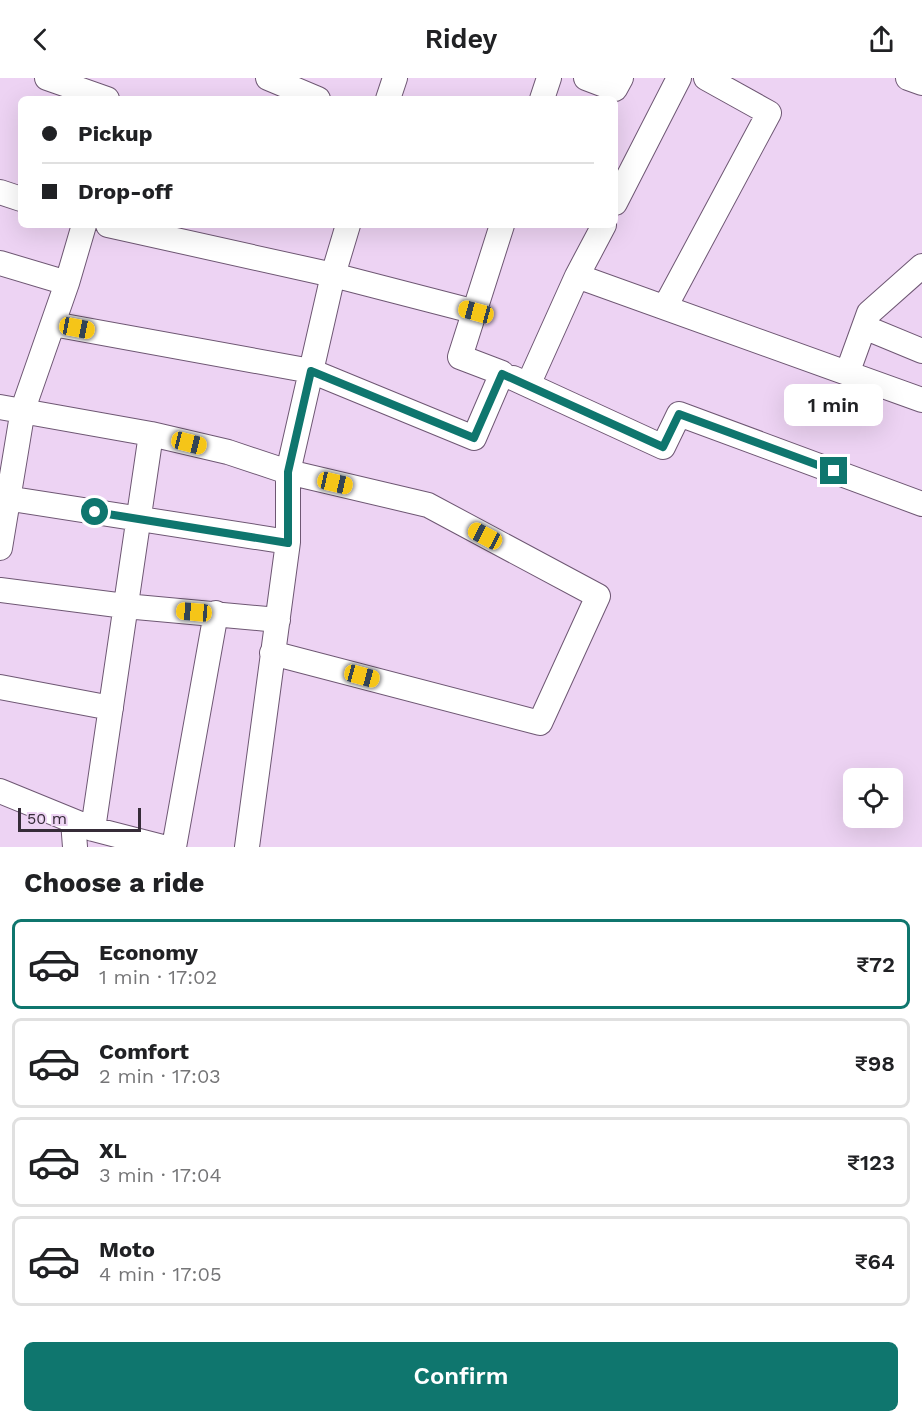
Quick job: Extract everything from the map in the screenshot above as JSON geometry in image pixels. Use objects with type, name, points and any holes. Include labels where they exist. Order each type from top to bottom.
[{"type":"street","points":[[47,78],[98,96]]},
{"type":"street","points":[[268,78],[311,96]]},
{"type":"street","points":[[389,96],[395,78]]},
{"type":"street","points":[[543,96],[549,78]]},
{"type":"street","points":[[586,78],[615,89],[621,78]]},
{"type":"street","points":[[618,197],[679,78]]},
{"type":"street","points":[[665,307],[769,113],[706,78]]},
{"type":"street","points":[[908,78],[922,83]]},
{"type":"street","points":[[0,192],[18,198]]},
{"type":"street","points":[[0,548],[11,408],[53,324],[83,228]]},
{"type":"street","points":[[122,228],[333,274],[476,312]]},
{"type":"street","points":[[247,847],[288,543],[288,472],[333,274],[347,228]]},
{"type":"street","points":[[499,228],[476,312],[460,357],[528,385],[663,447],[679,414],[922,504]]},
{"type":"street","points":[[528,385],[602,228]]},
{"type":"street","points":[[0,263],[67,283]]},
{"type":"street","points":[[848,371],[869,313],[922,266]]},
{"type":"street","points":[[578,276],[848,371],[922,400]]},
{"type":"street","points":[[53,324],[311,371],[474,438],[502,374]]},
{"type":"street","points":[[864,327],[922,351]]},
{"type":"street","points":[[11,408],[151,434],[228,452],[288,472],[428,505],[598,596],[540,723],[273,653]]},
{"type":"street","points":[[75,847],[83,825],[111,708],[151,434]]},
{"type":"street","points":[[4,497],[288,543]]},
{"type":"street","points":[[0,590],[125,606],[278,620]]},
{"type":"street","points":[[174,847],[216,613]]},
{"type":"street","points":[[0,687],[111,708]]},
{"type":"street","points":[[0,791],[83,825],[163,847]]},
{"type":"route","points":[[95,512],[288,543],[288,472],[311,371],[474,438],[502,374],[663,447],[679,414],[834,471]]}]
